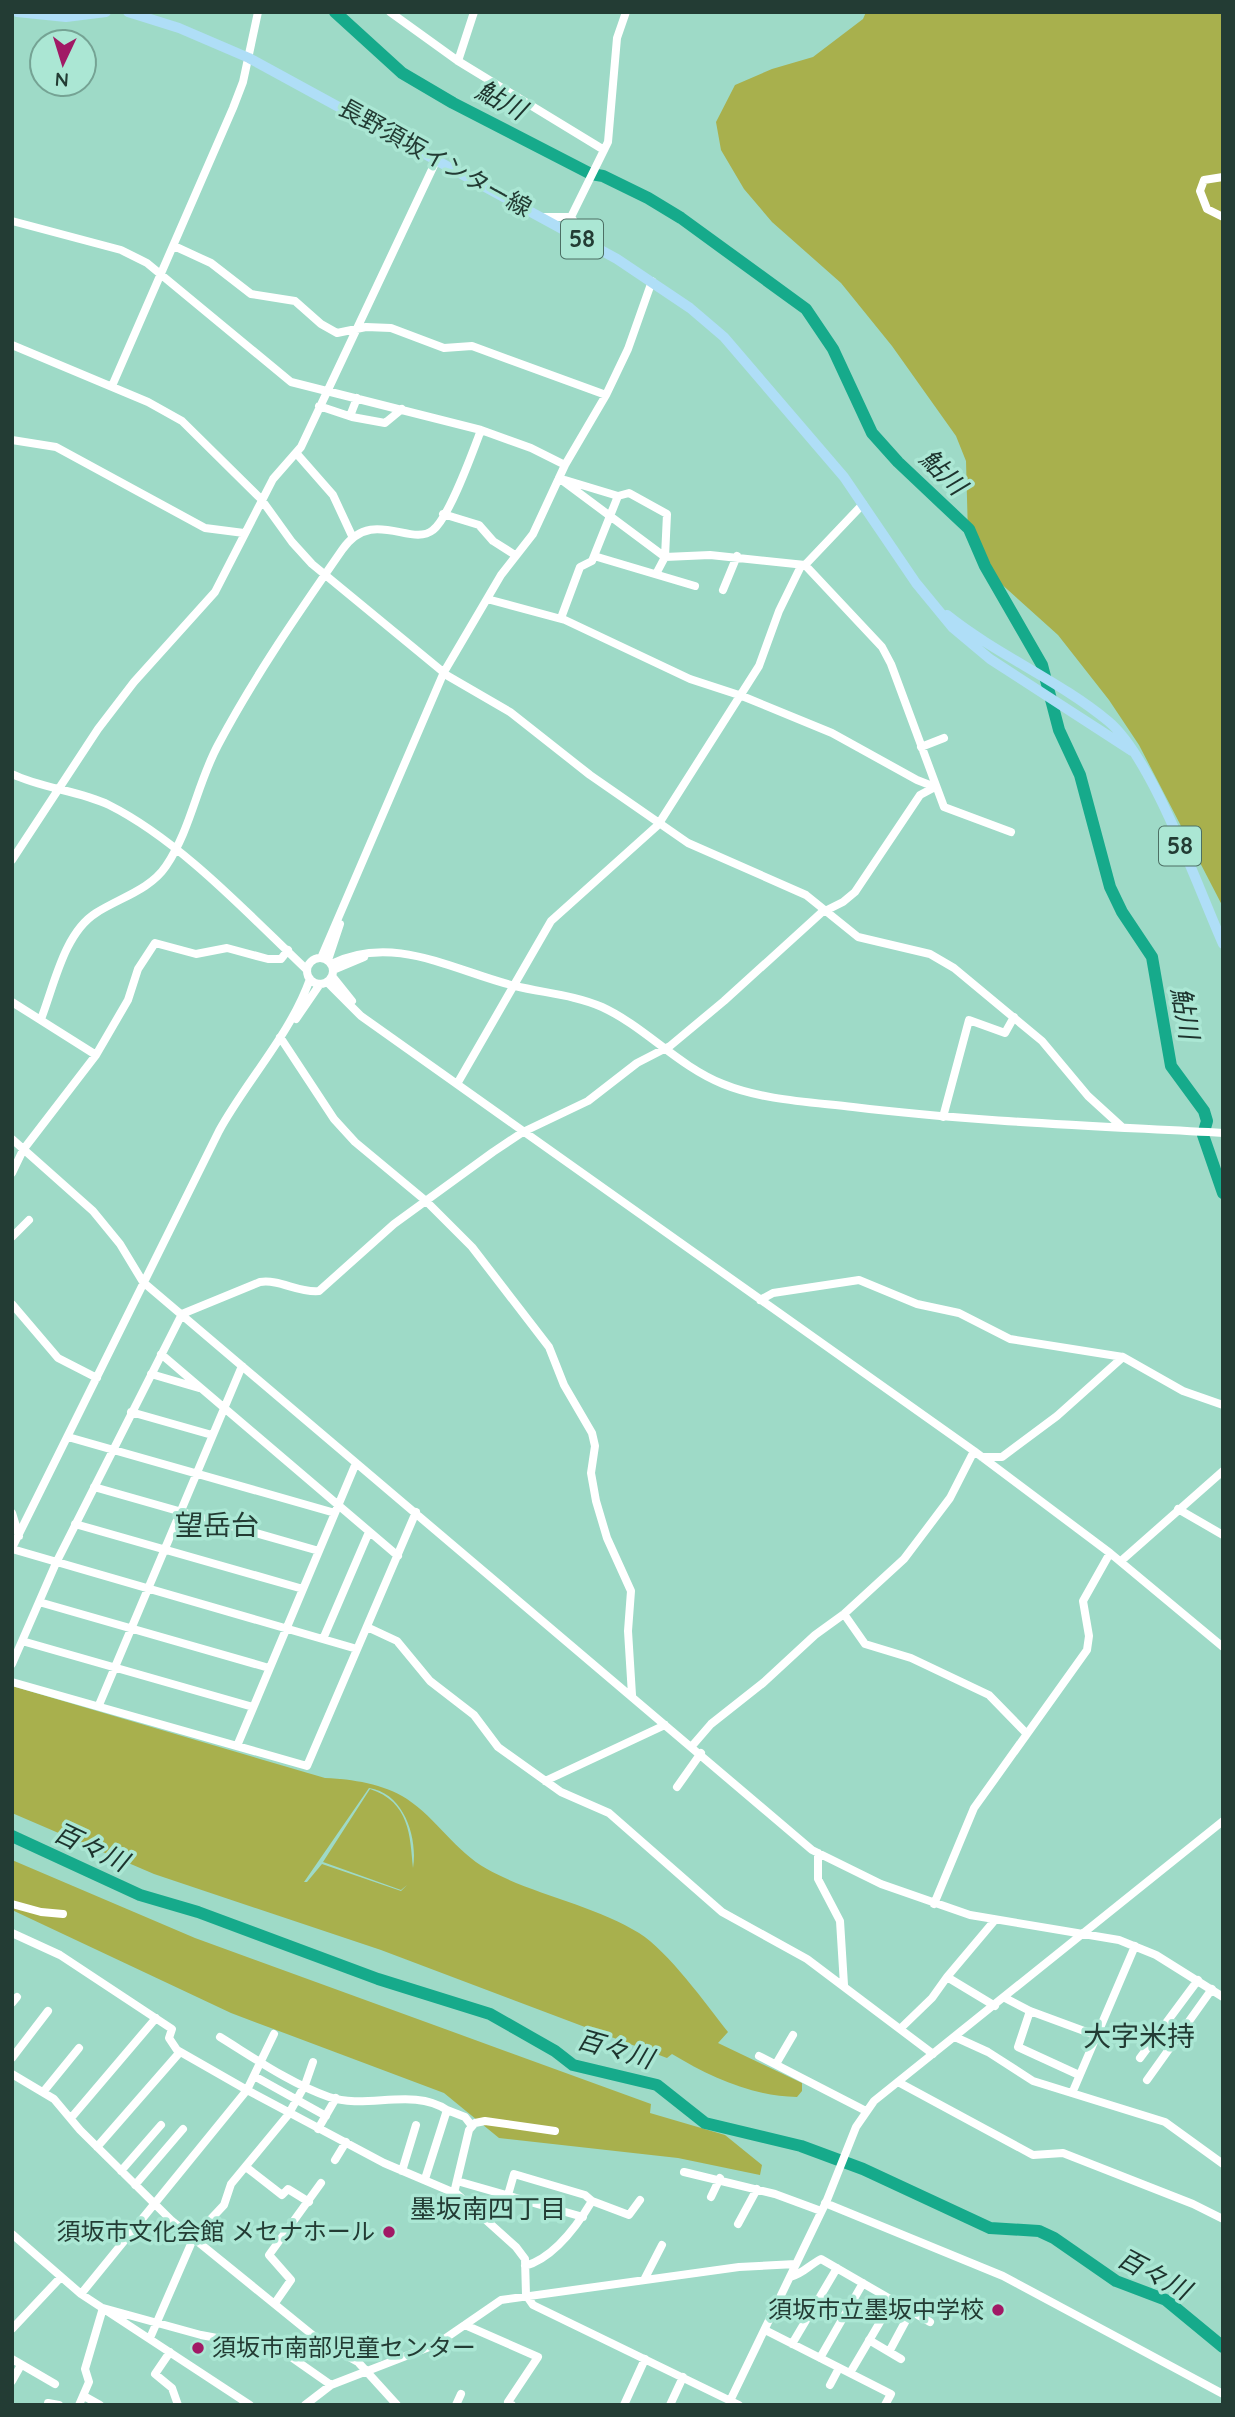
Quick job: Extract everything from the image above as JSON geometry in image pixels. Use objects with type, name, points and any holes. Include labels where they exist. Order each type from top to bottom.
[{"type":"main road","points":[[18,12],[66,17],[106,12]]},
{"type":"main road","name":"長野須坂インター線","points":[[128,12],[179,28],[249,58],[588,243],[652,281],[724,337],[863,503],[930,601],[962,638],[1132,751]]},
{"type":"main road","name":"長野須坂インター線","points":[[930,601],[983,642],[1109,721],[1132,751],[1156,793],[1223,944]]},
{"type":"street","points":[[112,386],[233,108],[249,58],[258,12]]},
{"type":"street","points":[[390,12],[458,61],[604,150]]},
{"type":"street","points":[[458,61],[474,12]]},
{"type":"street","points":[[572,215],[604,150],[611,122],[617,38],[626,12]]},
{"type":"street","points":[[12,860],[56,789],[134,682],[215,592],[261,499],[273,479],[297,454],[436,161]]},
{"type":"street","points":[[1223,177],[1204,180],[1200,191],[1207,209],[1223,217]]},
{"type":"street","points":[[541,217],[572,215]]},
{"type":"street","points":[[572,215],[588,243]]},
{"type":"street","points":[[12,220],[121,250],[147,263],[276,373],[291,382],[481,430],[531,448],[565,465]]},
{"type":"street","points":[[174,246],[224,270],[251,294],[295,302],[321,324],[337,333],[366,327],[391,328],[444,348],[472,346],[606,395]]},
{"type":"street","points":[[357,1649],[12,1549],[143,1282],[239,1096],[326,969],[342,911],[444,673],[514,555],[533,534],[565,465],[606,395],[628,349],[652,281]]},
{"type":"street","points":[[12,345],[112,386],[182,421],[261,499],[292,542],[324,574],[444,673],[510,712],[688,843],[806,895],[858,937],[930,954],[954,968],[1042,1041],[1088,1096],[1122,1128]]},
{"type":"street","points":[[350,416],[357,398]]},
{"type":"street","points":[[319,406],[385,423],[402,409]]},
{"type":"street","points":[[41,1019],[65,957],[83,924],[95,913],[157,877],[175,851],[188,827],[217,747],[324,574],[333,568],[343,548],[361,531],[374,528],[427,534],[436,529],[481,430]]},
{"type":"street","points":[[12,440],[56,447],[205,528],[244,533]]},
{"type":"street","points":[[297,454],[333,495],[353,538]]},
{"type":"street","points":[[559,478],[618,496],[629,493],[667,514],[665,557],[656,574]]},
{"type":"street","points":[[559,478],[665,557],[737,556],[803,566],[881,647],[891,663],[935,787],[948,811],[1011,832]]},
{"type":"street","points":[[561,618],[580,567],[592,561],[618,496]]},
{"type":"street","points":[[457,1084],[551,921],[659,824],[759,666],[779,611],[803,566],[863,503]]},
{"type":"street","points":[[443,514],[479,525],[493,541],[514,555]]},
{"type":"street","points":[[594,556],[695,586]]},
{"type":"street","points":[[723,590],[737,556]]},
{"type":"street","points":[[488,599],[561,618],[690,679],[742,696],[832,733],[917,780],[935,787]]},
{"type":"street","points":[[921,747],[944,738]]},
{"type":"street","points":[[12,774],[56,789],[88,796],[110,806],[175,851],[253,915],[288,950],[326,969],[349,995],[360,1016],[974,1451],[1110,1553],[1223,1647]]},
{"type":"street","points":[[12,1664],[56,1563],[182,1314],[260,1282],[269,1281],[310,1292],[318,1291],[394,1224],[523,1132],[588,1101],[637,1063],[670,1046],[825,910],[843,902],[855,892],[920,795],[935,787]]},
{"type":"street","points":[[12,1173],[23,1150],[96,1055],[128,1000],[138,969],[155,943],[196,954],[227,948],[268,959],[281,959],[288,950]]},
{"type":"street","points":[[288,950],[291,957],[309,975]]},
{"type":"street","points":[[280,1037],[309,975],[353,955],[416,954],[513,986],[603,1007],[663,1048],[723,1084],[756,1093],[943,1117],[1223,1133]]},
{"type":"street","points":[[309,975],[326,969]]},
{"type":"street","points":[[12,1002],[96,1055]]},
{"type":"street","points":[[943,1117],[969,1020],[1005,1033],[1014,1017]]},
{"type":"street","points":[[280,1037],[334,1119],[355,1142],[426,1201],[472,1247],[549,1348],[564,1385],[592,1433],[594,1446],[591,1473],[596,1501],[607,1538],[631,1591],[628,1631],[632,1695]]},
{"type":"street","points":[[12,1139],[93,1211],[120,1244],[143,1282],[818,1853],[881,1884],[934,1904],[995,1920],[1083,1933],[1135,1946],[1198,1980],[1223,1997]]},
{"type":"street","points":[[12,1237],[29,1220]]},
{"type":"street","points":[[760,1300],[773,1293],[859,1280],[917,1304],[959,1314],[1010,1339],[1123,1357],[1183,1391],[1223,1405]]},
{"type":"street","points":[[12,1304],[58,1358],[97,1378]]},
{"type":"street","points":[[161,1354],[337,1509],[398,1556]]},
{"type":"street","points":[[982,1457],[1002,1457],[1057,1416],[1123,1357]]},
{"type":"street","points":[[99,1705],[242,1366]]},
{"type":"street","points":[[151,1374],[202,1388]]},
{"type":"street","points":[[131,1412],[212,1435]]},
{"type":"street","points":[[68,1437],[196,1474],[337,1509]]},
{"type":"street","points":[[692,1746],[711,1724],[763,1683],[815,1635],[844,1614],[891,1572],[921,1538],[950,1498],[974,1451]]},
{"type":"street","points":[[237,1746],[356,1463]]},
{"type":"street","points":[[1121,1562],[1223,1471]]},
{"type":"street","points":[[94,1487],[319,1551]]},
{"type":"street","points":[[1178,1509],[1223,1535]]},
{"type":"street","points":[[12,1682],[307,1766],[416,1512]]},
{"type":"street","points":[[12,1513],[19,1536]]},
{"type":"street","points":[[75,1524],[303,1589]]},
{"type":"street","points":[[323,1639],[369,1532]]},
{"type":"street","points":[[934,1904],[970,1815],[1087,1650],[1089,1636],[1083,1601],[1110,1553]]},
{"type":"street","points":[[39,1602],[270,1668]]},
{"type":"street","points":[[844,1614],[866,1644],[923,1663],[989,1695],[1026,1733]]},
{"type":"street","points":[[367,1627],[397,1642],[430,1681],[474,1715],[498,1746],[561,1792],[609,1813],[722,1912],[807,1959],[933,2054]]},
{"type":"street","points":[[22,1641],[253,1707]]},
{"type":"street","points":[[545,1781],[665,1724]]},
{"type":"street","points":[[677,1787],[701,1753]]},
{"type":"street","points":[[729,2402],[824,2205],[856,2127],[866,2111],[898,2082],[1223,1821]]},
{"type":"street","points":[[818,1853],[818,1879],[840,1921],[844,1985]]},
{"type":"street","points":[[12,1904],[41,1912],[64,1914]]},
{"type":"street","points":[[901,2028],[932,1998],[995,1920]]},
{"type":"street","points":[[12,1933],[60,1955],[172,2029],[170,2043],[180,2052],[288,2115],[384,2163],[454,2193],[491,2222],[516,2247],[526,2266],[526,2295],[533,2305],[740,2405]]},
{"type":"street","points":[[1073,2091],[1135,1946]]},
{"type":"street","points":[[947,1977],[995,2006]]},
{"type":"street","points":[[1140,2058],[1198,1980]]},
{"type":"street","points":[[1147,2080],[1212,1989]]},
{"type":"street","points":[[1005,1998],[1030,2011],[1095,2035]]},
{"type":"street","points":[[12,2058],[48,2011]]},
{"type":"street","points":[[1030,2011],[1018,2047],[1079,2075]]},
{"type":"street","points":[[71,2119],[156,2018]]},
{"type":"street","points":[[81,2294],[247,2090],[274,2034]]},
{"type":"street","points":[[220,2037],[305,2085],[336,2098],[437,2103],[465,2117],[472,2126]]},
{"type":"street","points":[[955,2037],[988,2052],[1033,2081],[1073,2091],[1165,2122],[1223,2164]]},
{"type":"street","points":[[776,2064],[793,2040]]},
{"type":"street","points":[[44,2091],[79,2048]]},
{"type":"street","points":[[97,2147],[180,2052]]},
{"type":"street","points":[[759,2056],[866,2111]]},
{"type":"street","points":[[150,2338],[194,2237],[224,2205],[231,2184],[288,2115],[305,2085],[313,2062]]},
{"type":"street","points":[[12,2074],[44,2091],[156,2204],[320,2341],[358,2362],[397,2405]]},
{"type":"street","points":[[254,2076],[326,2116]]},
{"type":"street","points":[[898,2082],[1033,2155],[1063,2153],[1193,2204],[1223,2219]]},
{"type":"street","points":[[318,2129],[336,2098]]},
{"type":"street","points":[[425,2179],[447,2110]]},
{"type":"street","points":[[472,2126],[485,2121],[555,2131]]},
{"type":"street","points":[[402,2171],[416,2125]]},
{"type":"street","points":[[121,2171],[161,2126]]},
{"type":"street","points":[[454,2193],[472,2126]]},
{"type":"street","points":[[135,2185],[183,2129]]},
{"type":"street","points":[[335,2160],[346,2143]]},
{"type":"street","points":[[246,2167],[282,2195],[288,2189],[309,2202]]},
{"type":"street","points":[[684,2172],[720,2178],[824,2205],[1003,2276],[1223,2394]]},
{"type":"street","points":[[508,2195],[514,2174],[585,2195],[592,2201],[629,2215],[640,2200]]},
{"type":"street","points":[[711,2197],[720,2178]]},
{"type":"street","points":[[457,2181],[583,2217]]},
{"type":"street","points":[[275,2304],[291,2280],[269,2255],[321,2183]]},
{"type":"street","points":[[738,2224],[757,2189]]},
{"type":"street","points":[[526,2266],[541,2261],[583,2217],[592,2201]]},
{"type":"street","points":[[12,2234],[81,2294],[250,2405]]},
{"type":"street","points":[[644,2280],[662,2245]]},
{"type":"street","points":[[790,2277],[801,2274],[810,2264],[821,2259],[930,2322]]},
{"type":"street","points":[[305,2405],[331,2385],[437,2344],[501,2300],[739,2267],[796,2264]]},
{"type":"street","points":[[792,2344],[837,2269]]},
{"type":"street","points":[[12,2329],[61,2277]]},
{"type":"street","points":[[820,2358],[863,2283]]},
{"type":"street","points":[[849,2373],[893,2300]]},
{"type":"street","points":[[103,2308],[201,2335],[281,2350],[331,2385]]},
{"type":"street","points":[[100,2405],[81,2401],[89,2382],[85,2368],[103,2308]]},
{"type":"street","points":[[889,2352],[911,2311]]},
{"type":"street","points":[[465,2325],[538,2357],[508,2402],[512,2405]]},
{"type":"street","points":[[765,2330],[891,2394],[885,2405]]},
{"type":"street","points":[[869,2340],[901,2359]]},
{"type":"street","points":[[170,2352],[155,2374],[172,2388],[178,2405]]},
{"type":"street","points":[[12,2359],[55,2384]]},
{"type":"street","points":[[624,2405],[645,2359]]},
{"type":"street","points":[[12,2381],[21,2365]]},
{"type":"street","points":[[830,2385],[839,2368]]},
{"type":"street","points":[[670,2405],[682,2377]]},
{"type":"street","points":[[456,2405],[461,2394]]},
{"type":"street","points":[[48,2403],[59,2405]]},
{"type":"green space","points":[[866,12],[1223,12],[1223,907],[1139,745],[1109,700],[1058,635],[988,572],[968,535],[966,461],[956,436],[892,346],[841,283],[772,222],[744,189],[721,150],[716,122],[735,85],[772,69],[813,57],[863,19]]},
{"type":"green space","points":[[12,1686],[325,1778],[378,1786],[398,1794],[418,1807],[465,1853],[487,1869],[523,1886],[604,1915],[639,1933],[674,1965],[728,2032],[718,2043],[802,2083],[802,2091],[797,2097],[780,2096],[732,2084],[672,2054],[667,2058],[381,1950],[154,1874],[12,1813]],"holes":[[[369,1788],[391,1798],[406,1819],[413,1844],[413,1868],[409,1832],[400,1811],[393,1802],[370,1789],[323,1862],[401,1890],[407,1885],[401,1891],[322,1864],[307,1882],[304,1882]]]},
{"type":"green space","points":[[12,1860],[195,1938],[651,2104],[650,2113],[725,2135],[762,2165],[760,2175],[678,2158],[499,2138],[444,2093],[231,2013],[12,1910]]},
{"type":"waterway","name":"鮎川","points":[[335,12],[402,73],[453,103],[591,174],[603,176],[648,198],[681,218],[806,309],[833,349],[872,433],[898,462],[969,529],[985,566],[1042,665],[1059,730],[1080,775],[1110,887],[1122,912],[1152,957],[1171,1066],[1204,1111],[1207,1121],[1203,1135],[1223,1193]]},
{"type":"waterway","name":"百々川","points":[[12,1836],[140,1895],[198,1912],[378,1979],[490,2014],[555,2051],[573,2065],[657,2085],[705,2123],[801,2146],[863,2169],[990,2228],[1039,2231],[1054,2238],[1116,2281],[1166,2300],[1223,2347]]},
{"type":"place","name":"須坂市文化会館 メセナホール","points":[[389,2232]]},
{"type":"place","name":"須坂市立墨坂中学校","points":[[998,2310]]},
{"type":"place","name":"須坂市南部児童センター","points":[[198,2348]]},
{"type":"district","name":"望岳台","points":[[217,1525]]},
{"type":"district","name":"大字米持","points":[[1139,2036]]},
{"type":"district","name":"墨坂南四丁目","points":[[488,2209]]}]
